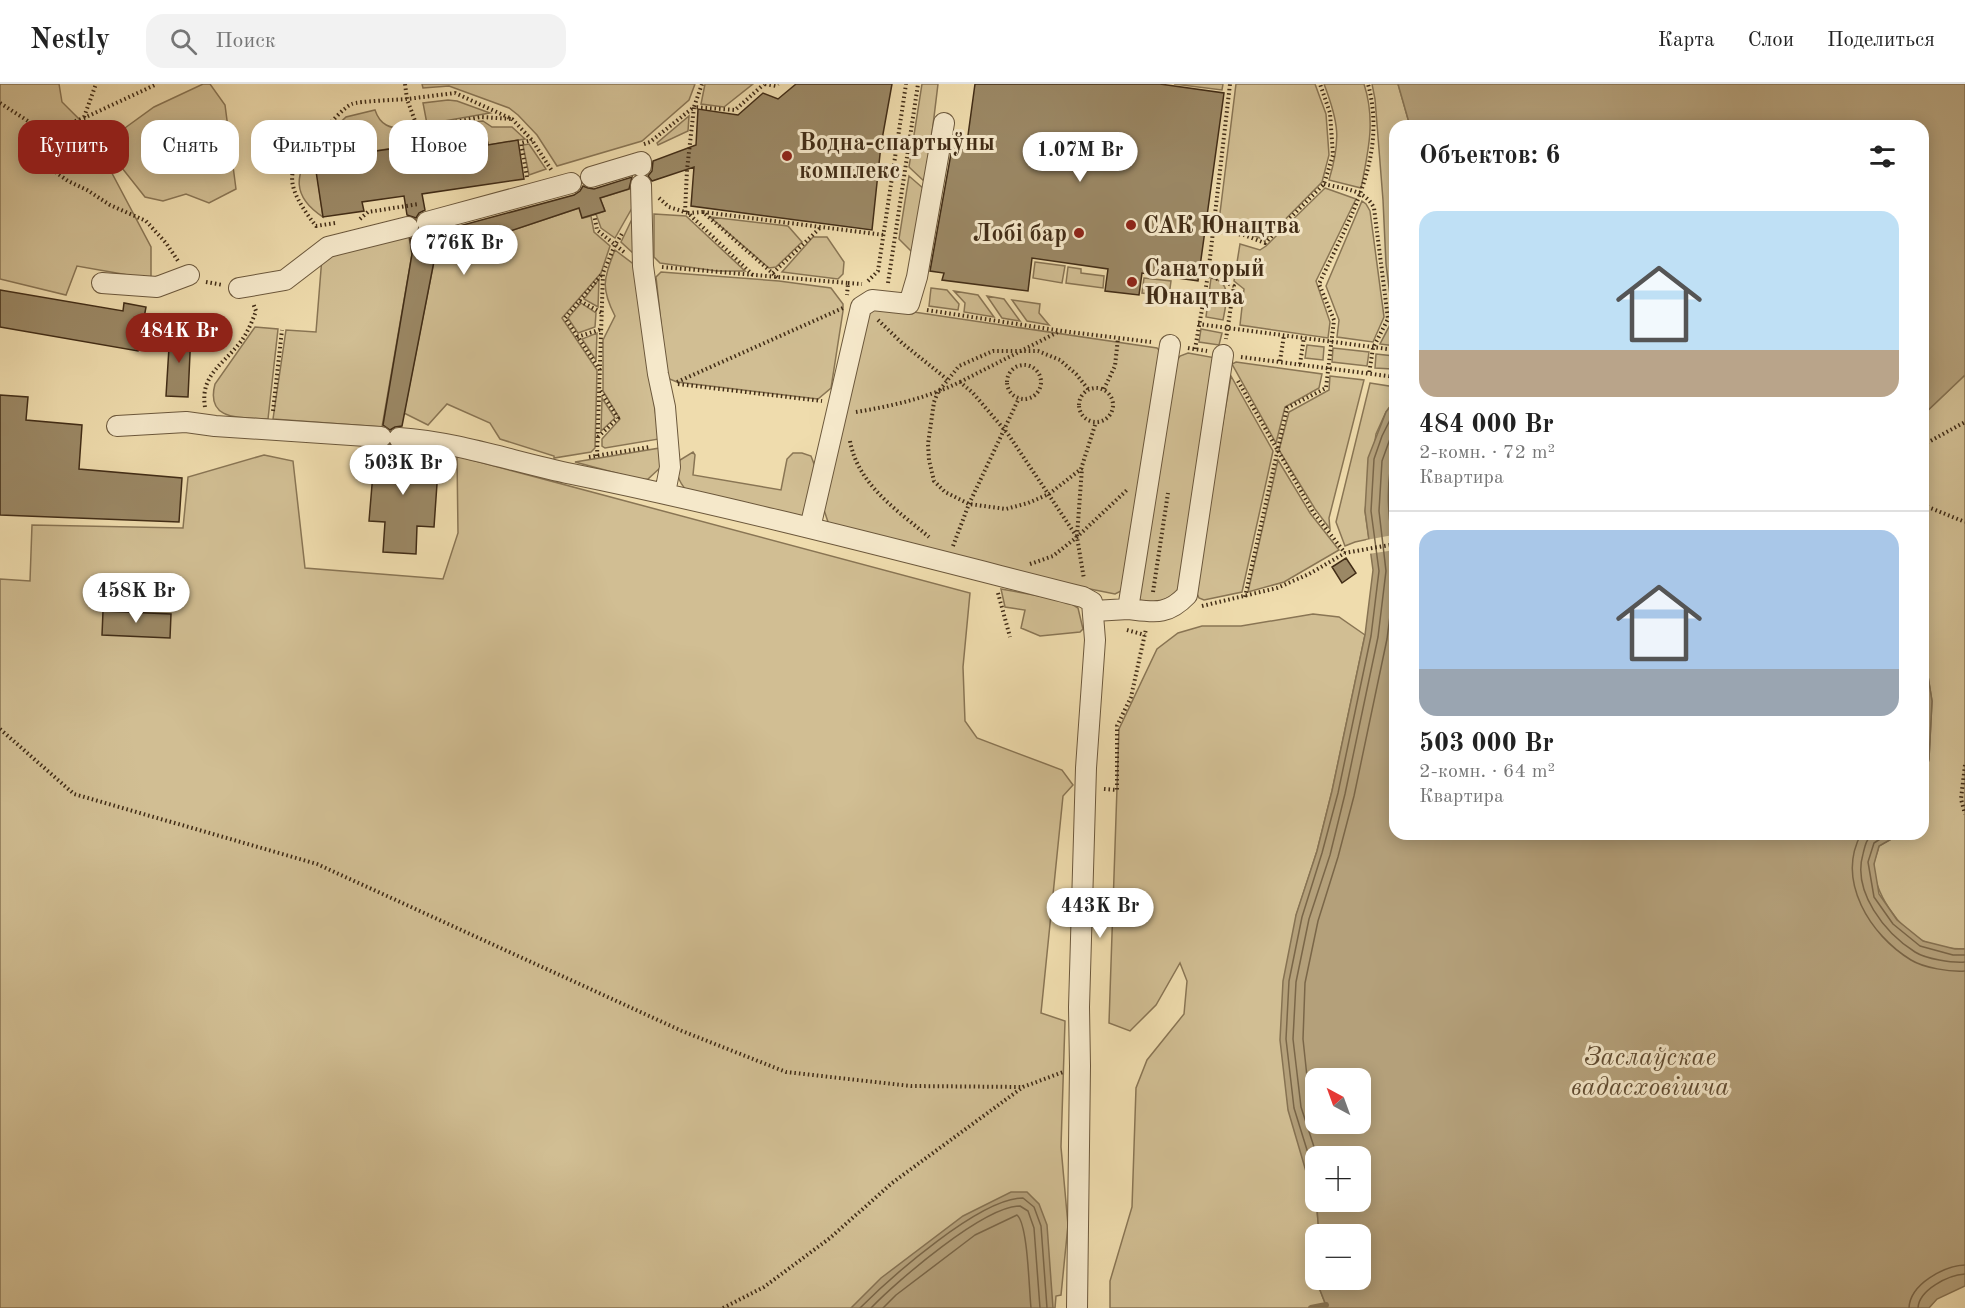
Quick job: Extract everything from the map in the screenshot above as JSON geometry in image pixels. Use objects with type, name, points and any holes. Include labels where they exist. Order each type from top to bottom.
[{"type":"street","points":[[810,528],[837,409],[851,310],[872,300],[909,304],[917,277],[944,123]]},
{"type":"street","points":[[591,177],[642,162],[644,265],[670,467],[665,493]]},
{"type":"street","points":[[239,288],[285,280],[328,247],[419,217],[567,176]]},
{"type":"street","points":[[102,283],[157,287],[189,274]]},
{"type":"street","points":[[1128,609],[1170,345]]},
{"type":"street","points":[[117,426],[186,422],[390,438],[474,449],[551,470],[665,493],[810,528],[1088,604],[1165,611],[1178,604],[1187,595],[1223,355]]},
{"type":"street","points":[[1077,1308],[1079,1007],[1086,768],[1095,640],[1088,604]]},
{"type":"path","points":[[84,118],[96,84]]},
{"type":"path","points":[[78,120],[157,84]]},
{"type":"path","points":[[405,84],[407,99],[418,129],[481,117],[512,119]]},
{"type":"path","points":[[702,84],[694,107],[687,170],[686,213],[755,276]]},
{"type":"path","points":[[639,145],[650,142],[694,107],[735,110],[765,84],[776,86],[778,84]]},
{"type":"path","points":[[865,284],[878,271],[906,84]]},
{"type":"path","points":[[594,214],[597,230],[644,265],[779,278],[888,285],[918,84]]},
{"type":"path","points":[[1195,349],[1208,275],[1230,84]]},
{"type":"path","points":[[1212,231],[1244,235],[1265,243],[1324,184],[1333,155],[1330,113],[1320,84]]},
{"type":"path","points":[[1245,597],[1287,408],[1326,388],[1334,320],[1319,284],[1361,193],[1371,161],[1374,137],[1372,96],[1368,84]]},
{"type":"path","points":[[337,223],[316,226],[300,205],[293,190],[291,176],[304,148],[351,104],[454,93],[512,119],[532,140],[552,172]]},
{"type":"path","points":[[0,103],[26,120]]},
{"type":"path","points":[[532,140],[521,143],[527,178],[536,176]]},
{"type":"path","points":[[544,174],[552,172],[567,176]]},
{"type":"path","points":[[58,174],[110,205],[146,220],[196,281],[239,288],[252,299],[256,311],[249,328],[239,344],[224,359],[206,384],[204,397],[206,412],[215,426]]},
{"type":"path","points":[[642,184],[669,207],[686,213],[703,212],[884,235]]},
{"type":"path","points":[[1324,184],[1361,193],[1369,198],[1374,208],[1388,319],[1373,348],[1369,374]]},
{"type":"path","points":[[358,220],[368,212],[419,217]]},
{"type":"path","points":[[703,212],[779,278]]},
{"type":"path","points":[[600,370],[565,318],[603,273],[626,227]]},
{"type":"path","points":[[773,273],[821,227]]},
{"type":"path","points":[[597,456],[603,273]]},
{"type":"path","points":[[1208,275],[1234,286],[1223,355],[1313,512],[1345,553]]},
{"type":"path","points":[[848,283],[851,310]]},
{"type":"path","points":[[580,301],[602,313]]},
{"type":"path","points":[[675,383],[851,310],[869,311],[902,343],[948,380]]},
{"type":"path","points":[[1198,324],[1389,349]]},
{"type":"path","points":[[578,337],[602,328]]},
{"type":"path","points":[[270,429],[282,330]]},
{"type":"path","points":[[668,383],[819,402],[828,399],[845,414],[881,408],[938,392],[1060,331]]},
{"type":"path","points":[[1280,361],[1284,335]]},
{"type":"path","points":[[1300,364],[1304,337]]},
{"type":"path","points":[[1104,389],[1115,366],[1118,338]]},
{"type":"path","points":[[1082,467],[1048,494],[1028,503],[1006,509],[969,504],[945,492],[934,480],[928,444],[934,402],[938,392],[959,366],[993,351],[1038,351],[1060,360],[1088,389]]},
{"type":"path","points":[[1018,366],[1029,366],[1041,377],[1040,389],[1032,397],[1019,398],[1011,393],[1008,378],[1018,366]]},
{"type":"path","points":[[960,382],[973,393],[1004,429],[1077,537]]},
{"type":"path","points":[[1096,387],[1104,389],[1112,397],[1113,408],[1107,418],[1096,422],[1085,418],[1079,408],[1080,397],[1088,389],[1096,387]]},
{"type":"path","points":[[598,438],[618,418],[600,389]]},
{"type":"path","points":[[950,555],[969,504],[1019,398]]},
{"type":"path","points":[[1088,604],[1077,537],[1082,467],[1096,422]]},
{"type":"path","points":[[1929,442],[1965,422]]},
{"type":"path","points":[[849,435],[853,456],[872,489],[933,541]]},
{"type":"path","points":[[1024,564],[1053,556],[1136,482]]},
{"type":"path","points":[[1929,508],[1965,522]]},
{"type":"path","points":[[1196,608],[1277,588],[1309,574],[1345,553],[1389,545]]},
{"type":"path","points":[[995,584],[1010,637]]},
{"type":"path","points":[[1124,628],[1144,636],[1151,631]]},
{"type":"path","points":[[0,729],[74,794],[317,864],[682,1031],[786,1072],[911,1086],[1023,1087]]},
{"type":"path","points":[[1965,765],[1961,799],[1965,814]]},
{"type":"path","points":[[723,1308],[764,1287],[830,1238],[892,1183],[1023,1087],[1080,1066]]},
{"type":"shaded area","points":[[0,84],[59,84],[62,102],[80,120],[18,120],[18,174],[112,174],[151,247],[151,279],[77,266],[66,295],[0,279]]},
{"type":"shaded area","points":[[203,84],[210,84],[225,105],[227,120],[141,120],[141,174],[234,174],[236,189],[209,203],[186,194],[163,201],[145,197],[127,174],[129,174],[129,125],[154,107]]},
{"type":"shaded area","points":[[422,84],[695,84],[689,100],[642,141],[557,166],[537,135],[509,108],[449,86],[423,88]]},
{"type":"shaded area","points":[[705,84],[753,84],[724,107],[701,104]]},
{"type":"shaded area","points":[[922,84],[938,84],[926,183],[909,167]]},
{"type":"shaded area","points":[[1174,84],[1223,84],[1222,90]]},
{"type":"shaded area","points":[[1236,84],[1315,84],[1326,114],[1329,155],[1322,182],[1265,240],[1242,231],[1218,229]]},
{"type":"shaded area","points":[[1324,84],[1364,84],[1370,111],[1370,124],[1361,188],[1329,180],[1337,132],[1333,110]]},
{"type":"shaded area","points":[[1372,84],[1398,84],[1408,120],[1389,120],[1389,288],[1386,264],[1375,99]]},
{"type":"shaded area","points":[[457,101],[490,113],[450,120],[426,120],[423,103]]},
{"type":"shaded area","points":[[375,110],[383,123],[389,126],[389,149],[377,151],[377,120],[343,120],[346,117]]},
{"type":"shaded area","points":[[689,116],[688,131],[658,145],[657,143]]},
{"type":"shaded area","points":[[488,124],[492,127],[512,127],[525,139],[488,145]]},
{"type":"shaded area","points":[[529,144],[546,169],[529,175],[523,145]]},
{"type":"shaded area","points":[[300,174],[317,174],[323,217],[305,201],[299,184]]},
{"type":"shaded area","points":[[909,176],[924,189],[916,256],[899,239]]},
{"type":"shaded area","points":[[636,187],[636,201],[615,238],[601,228],[596,214],[605,211],[600,198]]},
{"type":"shaded area","points":[[1325,188],[1356,199],[1316,281],[1330,322],[1328,338],[1240,325],[1244,289],[1234,281],[1240,244],[1260,250]]},
{"type":"shaded area","points":[[1362,201],[1370,211],[1384,317],[1373,342],[1337,337],[1339,320],[1326,286]]},
{"type":"shaded area","points":[[579,208],[583,218],[591,216],[594,232],[610,246],[601,273],[562,318],[597,370],[595,448],[591,452],[554,458],[554,456],[500,439],[490,423],[447,404],[428,425],[404,413],[435,256]]},
{"type":"shaded area","points":[[654,214],[686,216],[745,271],[717,271],[660,263],[654,257]]},
{"type":"shaded area","points":[[633,217],[634,254],[621,242]]},
{"type":"shaded area","points":[[710,217],[788,226],[802,242],[776,267],[769,268]]},
{"type":"shaded area","points":[[408,232],[412,254],[382,427],[273,419],[286,330],[316,332],[322,257]]},
{"type":"shaded area","points":[[813,237],[827,237],[844,262],[843,274],[838,279],[782,272]]},
{"type":"shaded area","points":[[615,250],[636,266],[659,439],[605,448],[602,446],[602,439],[620,419],[603,391],[603,340],[615,316],[607,298],[605,284]]},
{"type":"shaded area","points":[[1035,262],[1065,266],[1062,283],[1033,278]]},
{"type":"shaded area","points":[[1068,267],[1081,269],[1081,273],[1104,276],[1103,288],[1066,283]]},
{"type":"shaded area","points":[[661,272],[779,281],[831,288],[843,304],[843,311],[831,388],[818,399],[677,382],[667,378],[656,277]]},
{"type":"shaded area","points":[[1144,278],[1171,281],[1169,296],[1142,293]]},
{"type":"shaded area","points":[[1211,278],[1218,280],[1225,288],[1223,320],[1206,317]]},
{"type":"shaded area","points":[[599,279],[598,307],[584,299]]},
{"type":"shaded area","points":[[931,288],[947,290],[959,304],[958,310],[929,306]]},
{"type":"shaded area","points":[[954,291],[978,295],[994,317],[964,312],[965,303]]},
{"type":"shaded area","points":[[987,296],[1004,299],[1020,321],[1002,318]]},
{"type":"shaded area","points":[[1012,300],[1040,304],[1039,313],[1049,325],[1027,321]]},
{"type":"shaded area","points":[[581,303],[596,313],[595,327],[578,333],[568,318]]},
{"type":"shaded area","points":[[880,307],[1157,348],[1165,356],[1123,590],[1115,594],[1085,588],[835,528],[828,522],[824,510],[869,311]]},
{"type":"shaded area","points":[[255,327],[278,329],[268,419],[228,415],[215,405],[213,396],[215,384]]},
{"type":"shaded area","points":[[1389,327],[1389,345],[1380,344]]},
{"type":"shaded area","points":[[1201,329],[1222,333],[1219,345],[1199,342]]},
{"type":"shaded area","points":[[597,333],[596,360],[582,339]]},
{"type":"shaded area","points":[[1307,345],[1324,347],[1323,360],[1305,358]]},
{"type":"shaded area","points":[[1333,348],[1369,352],[1367,366],[1332,362]]},
{"type":"shaded area","points":[[1188,353],[1216,358],[1181,585],[1177,591],[1163,600],[1151,602],[1138,600],[1175,363],[1180,356]]},
{"type":"shaded area","points":[[1376,354],[1389,355],[1389,369],[1375,368]]},
{"type":"shaded area","points":[[1236,362],[1322,374],[1319,388],[1285,407],[1276,443],[1232,364]]},
{"type":"shaded area","points":[[1965,375],[1965,949],[1928,943],[1905,928],[1883,898],[1875,875],[1874,864],[1879,846],[1890,840],[1929,840],[1932,701],[1929,682],[1929,409]]},
{"type":"shaded area","points":[[1231,376],[1273,451],[1242,592],[1204,600],[1199,598],[1194,587]]},
{"type":"shaded area","points":[[1330,376],[1364,380],[1329,518],[1330,529],[1279,450],[1289,412],[1329,390]]},
{"type":"shaded area","points":[[1370,383],[1389,386],[1389,408],[1376,434],[1365,511],[1369,539],[1345,546],[1336,522]]},
{"type":"shaded area","points":[[602,398],[615,418],[601,431]]},
{"type":"shaded area","points":[[660,448],[661,467],[648,479],[642,480],[575,462]]},
{"type":"shaded area","points":[[693,452],[695,455],[693,475],[781,490],[787,459],[793,453],[811,456],[816,469],[807,512],[802,516],[687,491],[681,484],[678,469],[680,460]]},
{"type":"shaded area","points":[[264,455],[293,461],[305,568],[443,579],[458,533],[457,456],[970,593],[963,667],[965,721],[977,738],[1062,770],[1073,785],[1063,796],[1041,1013],[1065,1021],[1061,1147],[1068,1225],[1061,1295],[1056,1296],[1055,1308],[0,1308],[0,579],[30,581],[32,525],[183,528],[188,477]]},
{"type":"shaded area","points":[[1278,460],[1310,513],[1339,550],[1284,582],[1248,592]]},
{"type":"shaded area","points":[[1001,589],[1067,601],[1078,608],[1083,629],[1080,632],[1040,636],[1021,628],[1025,610],[1005,607]]},
{"type":"shaded area","points":[[1313,614],[1339,617],[1365,635],[1332,791],[1317,851],[1296,916],[1306,1146],[1305,1212],[1317,1212],[1318,1224],[1305,1224],[1305,1290],[1320,1290],[1327,1308],[1110,1308],[1110,1281],[1132,1207],[1136,1088],[1147,1060],[1184,1014],[1187,981],[1180,963],[1156,1005],[1130,1031],[1109,1023],[1119,729],[1157,649],[1178,633],[1202,626],[1241,626]]},
{"type":"water","points":[[1398,84],[1965,84],[1965,375],[1929,409],[1929,120],[1408,120]]},
{"type":"water","name":"Заслаўскае вадасховішча","points":[[1389,408],[1389,840],[1890,840],[1879,846],[1874,864],[1879,894],[1897,920],[1923,941],[1955,949],[1965,949],[1965,1286],[1937,1299],[1929,1308],[1327,1308],[1320,1290],[1371,1290],[1371,1224],[1318,1224],[1317,1212],[1371,1212],[1371,1146],[1305,1146],[1305,1168],[1288,1110],[1280,1040],[1283,981],[1296,915],[1317,851],[1332,791],[1365,635],[1373,570],[1365,511],[1368,458]]},
{"type":"water","points":[[1929,682],[1932,701],[1929,759]]},
{"type":"water","points":[[1011,1192],[1027,1192],[1039,1204],[1047,1225],[1053,1308],[851,1308],[881,1278],[963,1216]]},
{"type":"pier","points":[[1389,536],[1389,551],[1368,554],[1366,540]]},
{"type":"building","name":"Водна-спартыўны комплекс","points":[[796,84],[892,84],[881,145],[872,230],[691,206],[694,167],[652,181],[648,176],[652,171],[653,161],[696,145],[698,109],[738,115],[763,93],[778,99]]},
{"type":"building","name":"Санаторый Юнацтва","points":[[975,84],[1160,84],[1224,93],[1198,281],[1142,273],[1139,295],[1105,291],[1108,269],[1032,258],[1028,291],[942,280],[944,273],[930,271],[952,148],[966,150]]},
{"type":"building","points":[[518,140],[524,179],[422,194],[425,210],[416,218],[407,215],[404,196],[362,202],[364,211],[323,217],[316,174],[377,174],[377,151],[389,149],[389,174],[488,174],[488,145]]},
{"type":"building","points":[[632,177],[629,189],[600,198],[605,211],[582,218],[579,208],[435,256],[402,426],[390,430],[383,425],[412,254],[410,239],[419,231],[430,234],[574,195],[583,186],[594,189]]},
{"type":"building","points":[[0,290],[123,311],[124,303],[146,307],[138,351],[0,327]]},
{"type":"building","points":[[170,331],[191,332],[188,397],[166,396]]},
{"type":"building","points":[[0,395],[28,397],[26,420],[82,425],[79,469],[182,478],[179,522],[0,515]]},
{"type":"building","points":[[390,445],[398,450],[439,455],[434,527],[417,526],[416,554],[383,552],[385,522],[369,521],[375,449],[386,448]]},
{"type":"building","points":[[1346,558],[1356,573],[1342,583],[1332,567]]},
{"type":"building","points":[[103,611],[171,614],[170,638],[102,635]]},
{"type":"waterway","points":[[1311,1308],[1326,1305]]},
{"type":"place","name":"Водна-спартыўны комплекс","points":[[787,156]]},
{"type":"place","name":"САК Юнацтва","points":[[1131,225]]},
{"type":"place","name":"Лобі бар","points":[[1079,233]]},
{"type":"place","name":"Санаторый Юнацтва","points":[[1132,282]]}]
